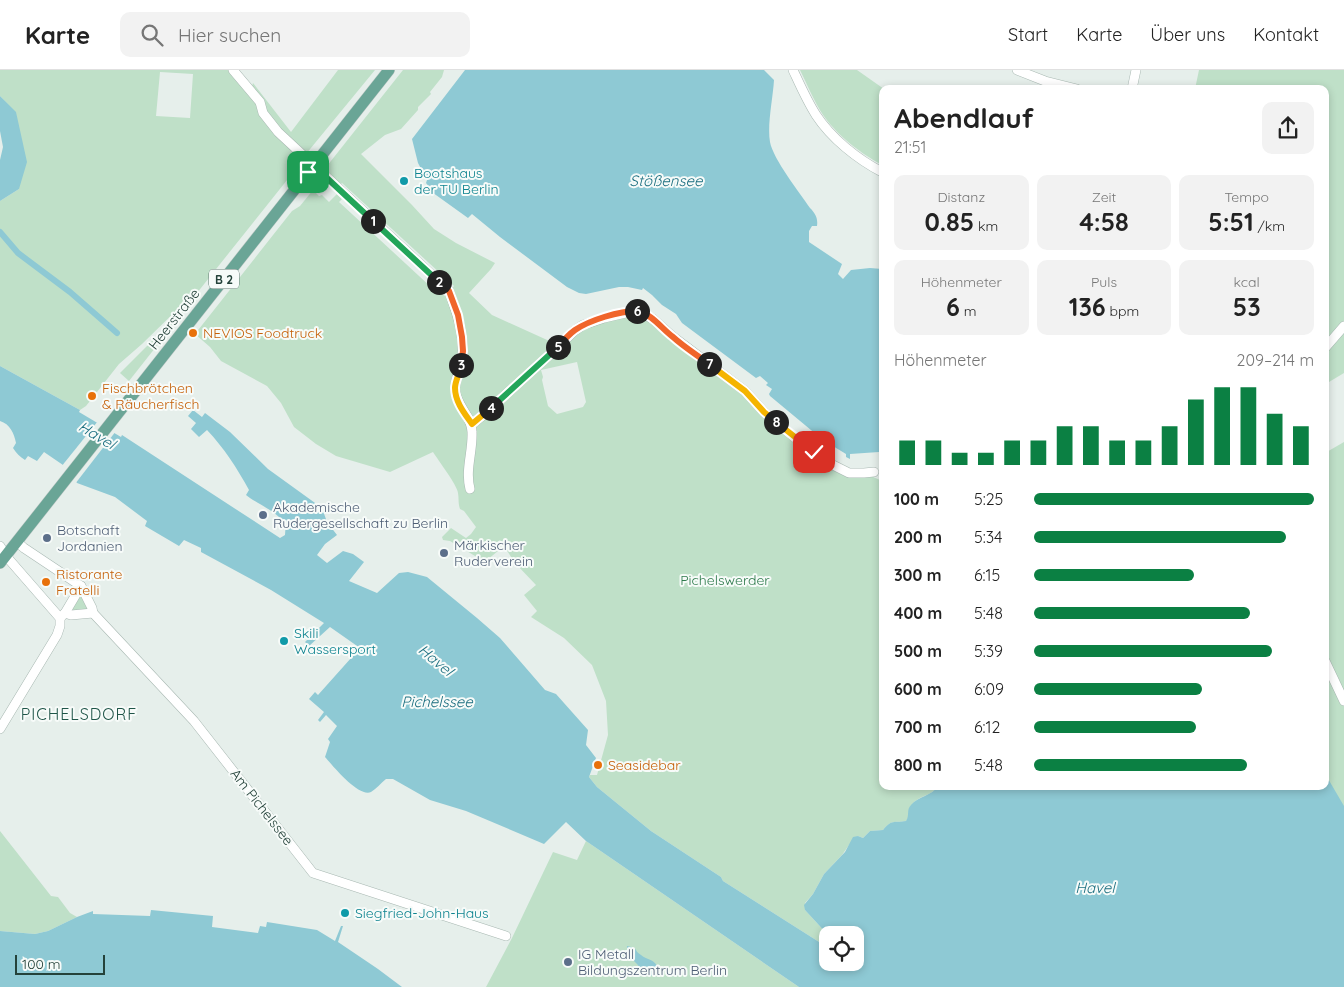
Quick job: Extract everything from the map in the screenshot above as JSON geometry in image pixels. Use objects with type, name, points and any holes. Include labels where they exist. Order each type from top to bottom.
[{"type":"main road","name":"Heerstraße","points":[[2,555],[17,542],[389,70]]},
{"type":"street","points":[[233,70],[260,102],[263,113],[270,123],[449,291],[458,315],[462,337],[462,360],[455,389],[464,414],[472,424],[468,472],[470,489]]},
{"type":"street","points":[[793,70],[815,114],[825,127],[853,153],[879,170]]},
{"type":"street","points":[[1017,70],[1061,85]]},
{"type":"street","points":[[1133,85],[1136,70]]},
{"type":"street","points":[[472,424],[574,331],[583,325],[634,311],[653,319],[672,336],[745,391],[764,412],[829,463],[849,473],[864,474],[874,472]]},
{"type":"street","points":[[1329,343],[1344,326]]},
{"type":"street","points":[[0,729],[57,635],[62,615],[80,586],[17,542]]},
{"type":"street","points":[[2,555],[62,615]]},
{"type":"street","name":"Am Pichelssee","points":[[80,586],[93,613],[194,721],[313,873],[506,936]]},
{"type":"street","points":[[62,615],[93,613]]},
{"type":"street","points":[[1329,669],[1344,701]]},
{"type":"green space","points":[[0,70],[233,70],[251,90],[253,83],[291,132],[338,70],[375,70],[306,154],[189,303],[186,301],[119,364],[86,406],[80,410],[0,366],[0,201],[19,189],[16,113],[0,96]],"holes":[[[160,72],[193,74],[190,118],[156,116]]]},
{"type":"green space","name":"Pichelswerder","points":[[403,70],[444,70],[442,77],[430,92],[431,94],[401,129],[385,135],[361,154],[434,229],[456,243],[495,263],[469,293],[492,315],[556,344],[575,326],[637,309],[753,393],[760,403],[829,461],[879,480],[879,790],[934,790],[914,802],[906,821],[893,822],[883,830],[870,831],[863,838],[858,836],[824,874],[813,894],[805,903],[805,910],[820,926],[819,942],[723,881],[721,877],[651,831],[597,787],[589,777],[590,775],[597,775],[608,735],[606,701],[592,665],[564,638],[531,617],[537,611],[524,595],[536,585],[515,563],[500,540],[496,543],[498,551],[487,560],[480,559],[450,541],[443,540],[442,537],[451,528],[466,538],[476,527],[464,511],[460,509],[457,489],[433,452],[390,472],[336,456],[294,427],[281,403],[267,386],[221,361],[210,347],[195,334],[292,211],[300,206],[313,190],[329,202],[337,194],[342,199],[339,202],[432,288],[445,296],[454,286],[342,183],[339,186],[323,171]],"holes":[[[577,362],[586,402],[583,407],[557,414],[548,406],[541,370]]]},
{"type":"green space","points":[[800,70],[857,70],[879,85],[879,163],[845,140],[817,105]]},
{"type":"green space","points":[[1199,70],[1344,70],[1344,373],[1329,382],[1329,85],[1196,85]]},
{"type":"green space","points":[[185,310],[129,381],[120,373]]},
{"type":"green space","points":[[1344,442],[1344,854],[1326,790],[1329,790],[1329,451]]},
{"type":"green space","points":[[80,595],[82,595],[89,608],[86,610],[73,610],[72,608]]},
{"type":"green space","points":[[0,831],[51,896],[58,897],[70,913],[77,917],[48,931],[35,934],[0,931]]},
{"type":"green space","points":[[586,841],[799,987],[486,987],[512,938],[553,852],[577,860]]},
{"type":"water","name":"Stößensee","points":[[465,70],[764,70],[774,80],[769,128],[772,149],[781,166],[817,219],[817,226],[812,226],[809,231],[809,242],[842,264],[838,274],[843,279],[851,270],[879,269],[879,452],[850,454],[850,459],[846,457],[846,454],[823,440],[770,396],[769,394],[772,389],[766,385],[768,383],[760,376],[756,378],[682,323],[676,314],[662,305],[643,288],[642,290],[619,287],[586,294],[567,287],[472,214],[468,218],[429,190],[430,188],[426,183],[427,180],[418,163],[412,139]]},
{"type":"water","points":[[0,96],[16,112],[27,162],[19,189],[0,201],[0,160],[3,147],[0,131]]},
{"type":"water","points":[[0,366],[80,410],[79,412],[121,437],[122,435],[280,538],[285,535],[285,526],[279,517],[246,495],[249,490],[230,458],[207,430],[199,437],[191,429],[196,423],[188,416],[193,410],[202,417],[205,413],[230,432],[268,469],[322,508],[327,522],[337,535],[325,544],[317,555],[327,563],[343,551],[353,554],[364,562],[349,581],[377,593],[399,573],[408,572],[427,577],[500,638],[545,690],[556,694],[588,730],[586,745],[596,758],[589,777],[597,787],[651,831],[721,877],[723,881],[819,942],[819,971],[864,971],[864,926],[820,926],[805,910],[804,905],[813,894],[824,874],[845,852],[853,837],[863,838],[870,831],[883,830],[891,823],[906,821],[911,805],[934,790],[1329,790],[1329,780],[1344,806],[1344,987],[799,987],[586,841],[566,822],[544,844],[466,811],[430,800],[393,779],[386,779],[371,792],[366,793],[353,786],[325,757],[330,742],[328,739],[337,726],[326,715],[320,722],[318,720],[324,712],[309,699],[315,692],[318,695],[360,648],[330,627],[309,646],[305,642],[324,623],[271,590],[201,552],[201,548],[184,540],[179,546],[145,526],[147,521],[115,497],[77,483],[63,465],[44,452],[37,461],[28,456],[25,460],[21,458],[13,448],[16,443],[14,436],[6,424],[0,421]]},
{"type":"water","points":[[151,910],[213,916],[212,927],[258,933],[260,926],[266,927],[267,922],[317,930],[335,941],[341,926],[343,926],[338,942],[402,987],[0,987],[0,931],[35,934],[48,931],[93,911],[93,914],[150,916]]},
{"type":"water","points":[[627,946],[635,949],[655,963],[658,968],[655,975],[649,976],[641,969],[628,954]]},
{"type":"pier","points":[[98,421],[116,431],[75,484],[61,467]]},
{"type":"waterway","points":[[0,232],[18,253],[70,292],[117,333]]},
{"type":"place","name":"Bootshaus der TU Berlin","points":[[404,181]]},
{"type":"place","name":"NEVIOS Foodtruck","points":[[193,333]]},
{"type":"place","name":"Fischbrötchen & Räucherfisch","points":[[92,396]]},
{"type":"place","name":"Akademische Rudergesellschaft zu Berlin","points":[[263,515]]},
{"type":"place","name":"Botschaft Jordanien","points":[[47,538]]},
{"type":"place","name":"Märkischer Ruderverein","points":[[444,553]]},
{"type":"place","name":"Ristorante Fratelli","points":[[46,582]]},
{"type":"place","name":"Skili Wassersport","points":[[284,641]]},
{"type":"place","name":"Seasidebar","points":[[598,765]]},
{"type":"place","name":"Siegfried-John-Haus","points":[[345,913]]},
{"type":"place","name":"IG Metall Bildungszentrum Berlin","points":[[568,962]]},
{"type":"district","name":"PICHELSDORF","points":[[79,714]]},
{"type":"route","points":[[308,172],[314,166],[449,291],[458,315],[463,351],[461,368],[455,389],[464,414],[472,424],[574,331],[583,325],[616,314],[634,311],[645,314],[653,319],[672,336],[745,391],[764,412],[814,452]]},
{"type":"water label","name":"Havel","points":[[97,435]]},
{"type":"water label","name":"Havel","points":[[436,660]]},
{"type":"water label","name":"Pichelssee","points":[[437,701]]},
{"type":"water label","name":"Havel","points":[[1095,887]]}]
